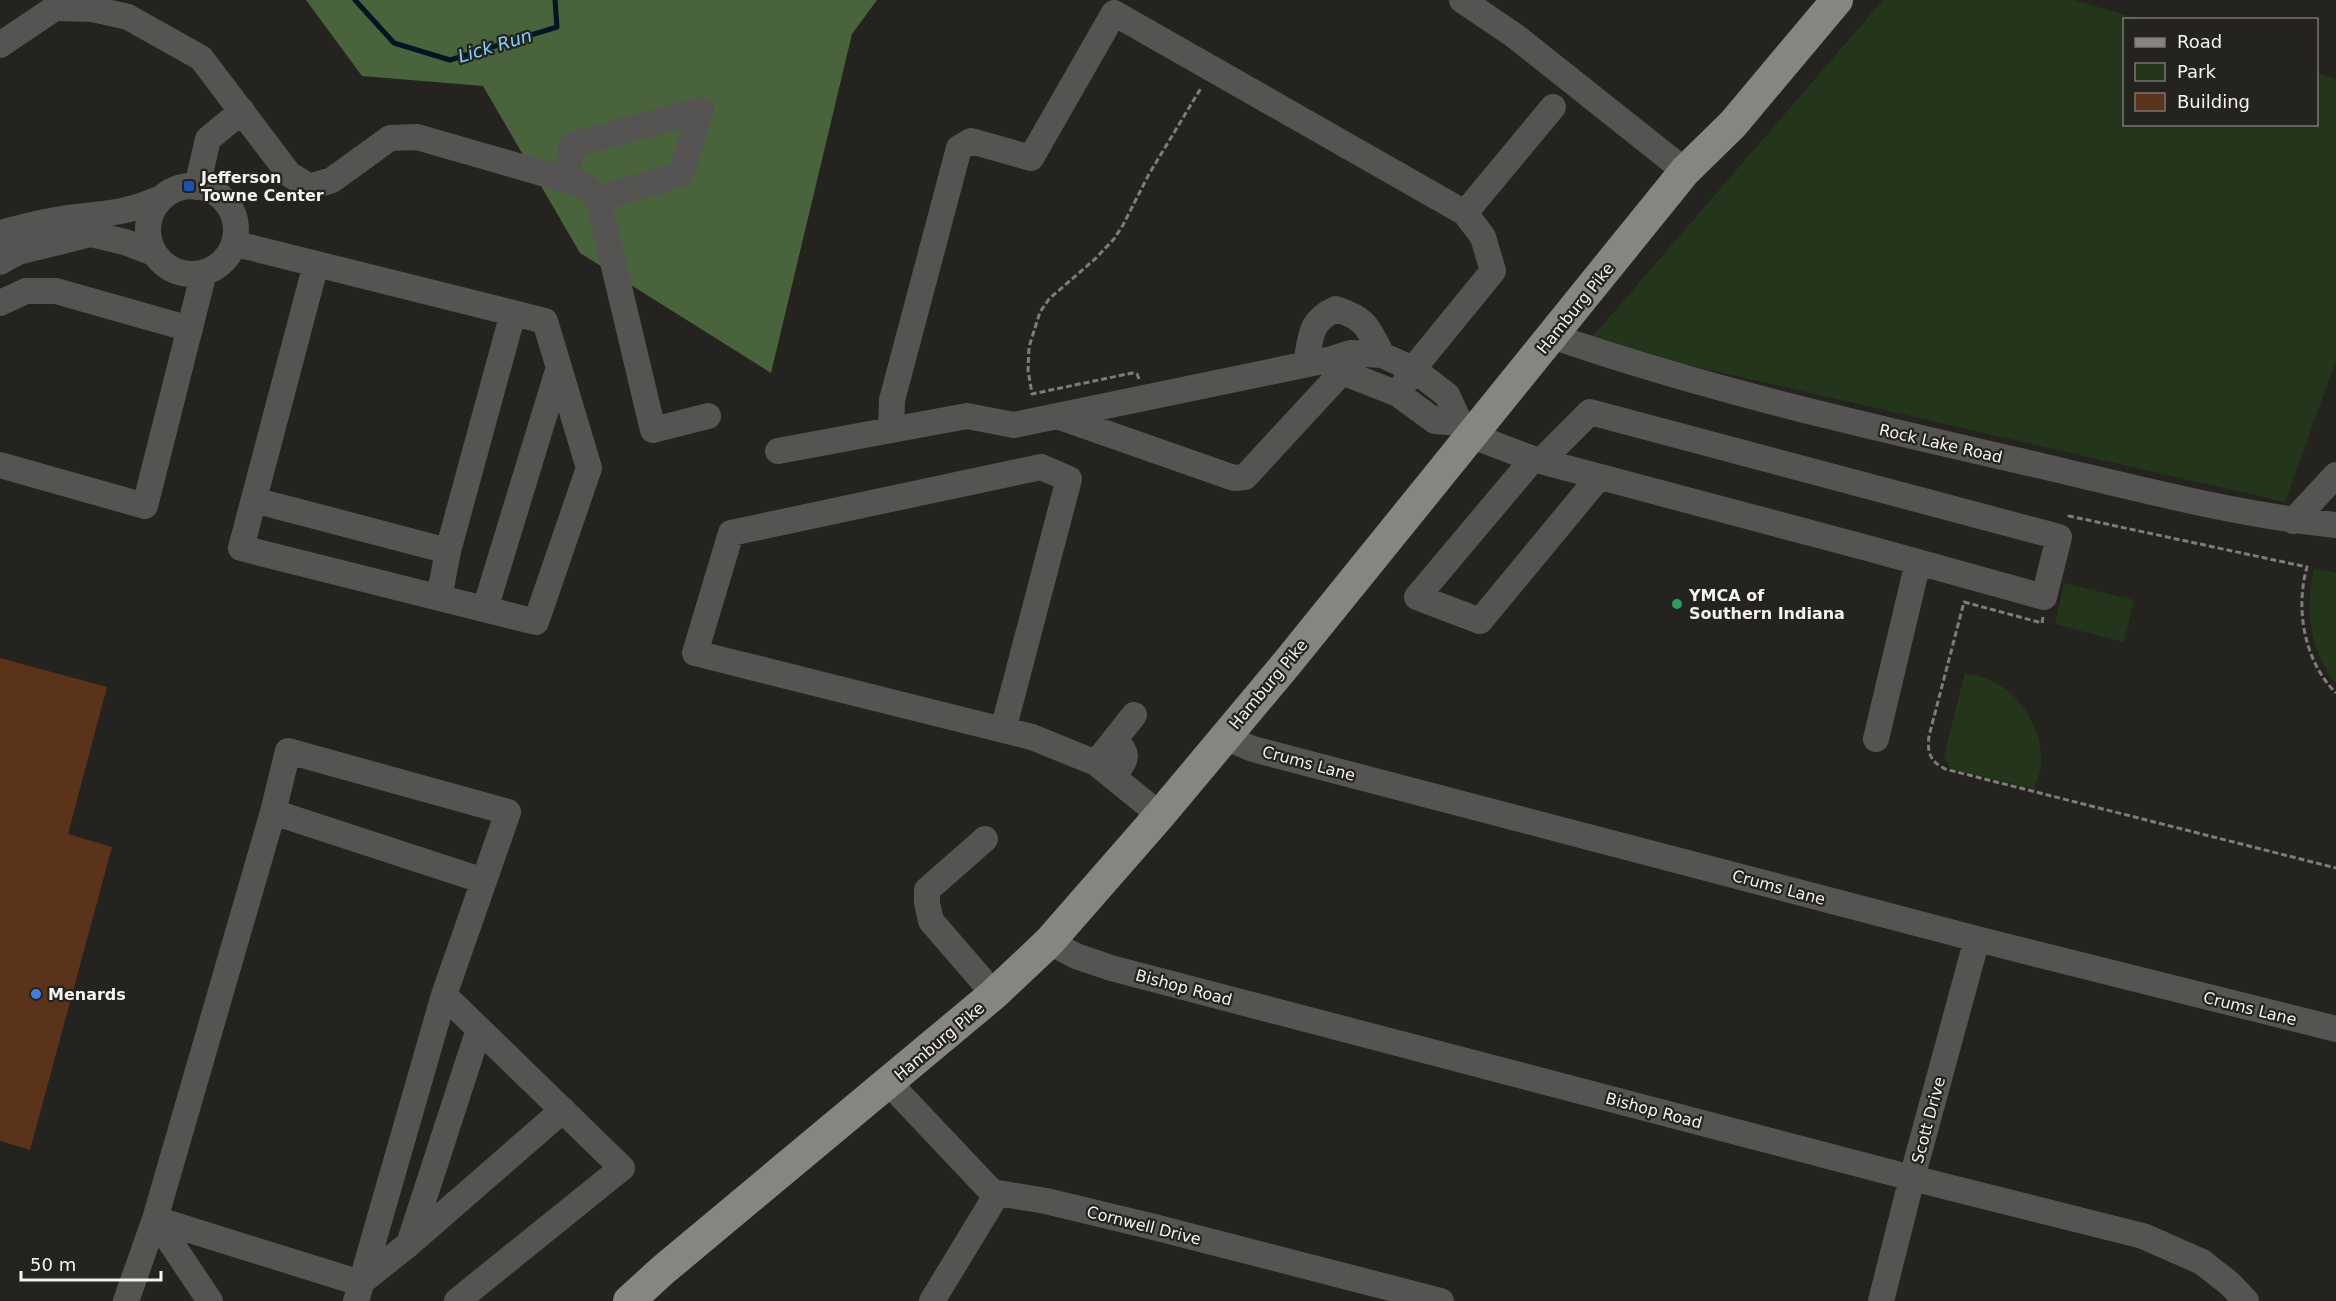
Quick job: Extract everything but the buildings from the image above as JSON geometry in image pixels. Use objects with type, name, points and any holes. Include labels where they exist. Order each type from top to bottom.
[{"type":"main road","name":"Hamburg Pike","points":[[629,1301],[663,1270],[994,994],[1049,942],[1160,815],[1288,662],[1465,429],[1551,336],[1685,171],[1733,124],[1837,0]]},
{"type":"street","points":[[1462,0],[1515,36],[1685,171]]},
{"type":"street","points":[[0,45],[55,8],[93,9],[128,17],[201,57],[289,174],[310,187],[332,180],[390,138],[417,137],[584,185],[598,199],[653,430],[708,416]]},
{"type":"street","points":[[891,429],[892,400],[959,148],[971,141],[1031,158],[1114,13],[1466,213],[1483,237],[1493,271],[1413,369],[1398,394]]},
{"type":"street","points":[[1466,213],[1553,107]]},
{"type":"street","points":[[566,179],[572,145],[701,110],[681,174],[598,199]]},
{"type":"street","points":[[197,187],[208,139],[242,111]]},
{"type":"street","points":[[0,235],[7,231],[67,218],[120,213],[141,207],[175,189],[197,187],[216,193],[233,215],[236,229],[234,244],[217,266],[204,272],[190,274],[176,271],[164,264],[154,253],[149,242],[148,229],[155,206],[163,197]]},
{"type":"street","points":[[0,262],[18,252],[91,234],[125,242],[154,253]]},
{"type":"street","points":[[234,244],[316,264],[545,321],[589,468],[536,622],[241,548],[316,264]]},
{"type":"street","points":[[0,465],[146,506],[204,272]]},
{"type":"street","points":[[0,303],[27,291],[56,291],[190,328]]},
{"type":"street","points":[[1306,364],[1312,328],[1322,315],[1336,309],[1354,315],[1366,325],[1382,355]]},
{"type":"street","points":[[439,598],[448,551],[513,313]]},
{"type":"street","name":"Rock Lake Road","points":[[1551,336],[1633,364],[1885,430],[2178,498],[2293,521],[2336,525]]},
{"type":"street","points":[[1057,416],[1234,478],[1245,477],[1337,366],[1351,353],[1382,355],[1413,369],[1447,395],[1465,429]]},
{"type":"street","points":[[778,451],[967,416],[1014,425],[1306,364],[1337,366],[1398,394],[1435,421],[1465,429],[1537,460],[2044,597],[2060,537],[1590,412],[1537,460],[1417,597],[1480,621],[1599,477]]},
{"type":"street","points":[[485,609],[559,367]]},
{"type":"street","points":[[1003,730],[1069,479],[1041,467],[731,532],[695,653],[1003,730],[1032,737],[1104,770],[1160,815]]},
{"type":"street","points":[[2293,521],[2336,475]]},
{"type":"street","points":[[254,500],[448,551]]},
{"type":"street","points":[[1876,738],[1918,562]]},
{"type":"street","points":[[1104,770],[1125,761],[1124,749],[1114,740],[1134,715]]},
{"type":"street","name":"Crums Lane","points":[[1224,737],[1253,749],[1977,939],[2336,1029]]},
{"type":"street","points":[[126,1301],[155,1219],[273,812],[288,751],[508,812],[444,995],[358,1292]]},
{"type":"street","points":[[273,812],[484,881]]},
{"type":"street","points":[[985,839],[927,890],[927,903],[931,921],[994,994]]},
{"type":"street","name":"Scott Drive","points":[[1881,1301],[1977,939]]},
{"type":"street","name":"Bishop Road","points":[[1049,942],[1077,956],[1111,968],[1912,1178],[2143,1236],[2202,1262],[2230,1284],[2246,1301]]},
{"type":"street","points":[[444,995],[622,1168],[457,1301]]},
{"type":"street","points":[[409,1244],[479,1029]]},
{"type":"street","points":[[889,1083],[992,1192],[997,1194],[932,1301]]},
{"type":"street","points":[[358,1292],[409,1244],[563,1110]]},
{"type":"street","name":"Cornwell Drive","points":[[997,1194],[1046,1201],[1441,1301]]},
{"type":"street","points":[[155,1219],[358,1292]]},
{"type":"street","points":[[155,1219],[210,1301]]},
{"type":"path","points":[[1142,398],[1139,378],[1132,373],[1032,394],[1028,370],[1030,338],[1040,312],[1048,299],[1095,259],[1124,225],[1149,174],[1214,70]]},
{"type":"path","points":[[2067,526],[2069,516],[2307,567],[2301,597],[2304,629],[2314,659],[2322,675],[2336,693]]},
{"type":"path","points":[[2044,613],[2042,623],[1964,602],[1929,736],[1928,750],[1932,760],[1946,770],[2336,868]]},
{"type":"green space","points":[[306,0],[877,0],[852,34],[771,373],[580,253],[483,86],[362,76]]},
{"type":"green space","points":[[1883,0],[2074,0],[2136,18],[2123,18],[2123,126],[2318,126],[2318,73],[2336,79],[2336,360],[2285,502],[1588,342]]},
{"type":"green space","points":[[2314,568],[2336,573],[2336,683],[2320,657],[2311,628],[2310,598]]},
{"type":"green space","points":[[2064,583],[2134,600],[2124,642],[2055,624]]},
{"type":"green space","points":[[1965,673],[1986,678],[2003,687],[2022,705],[2029,716],[2039,741],[2041,754],[2040,770],[2034,789],[1950,768],[1944,756]]},
{"type":"waterway","name":"Lick Run","points":[[355,0],[394,43],[450,60],[557,27],[555,0]]},
{"type":"place","name":"Jefferson Towne Center","points":[[189,186]]},
{"type":"place","name":"YMCA of Southern Indiana","points":[[1677,604]]},
{"type":"place","name":"Menards","points":[[36,994]]}]
